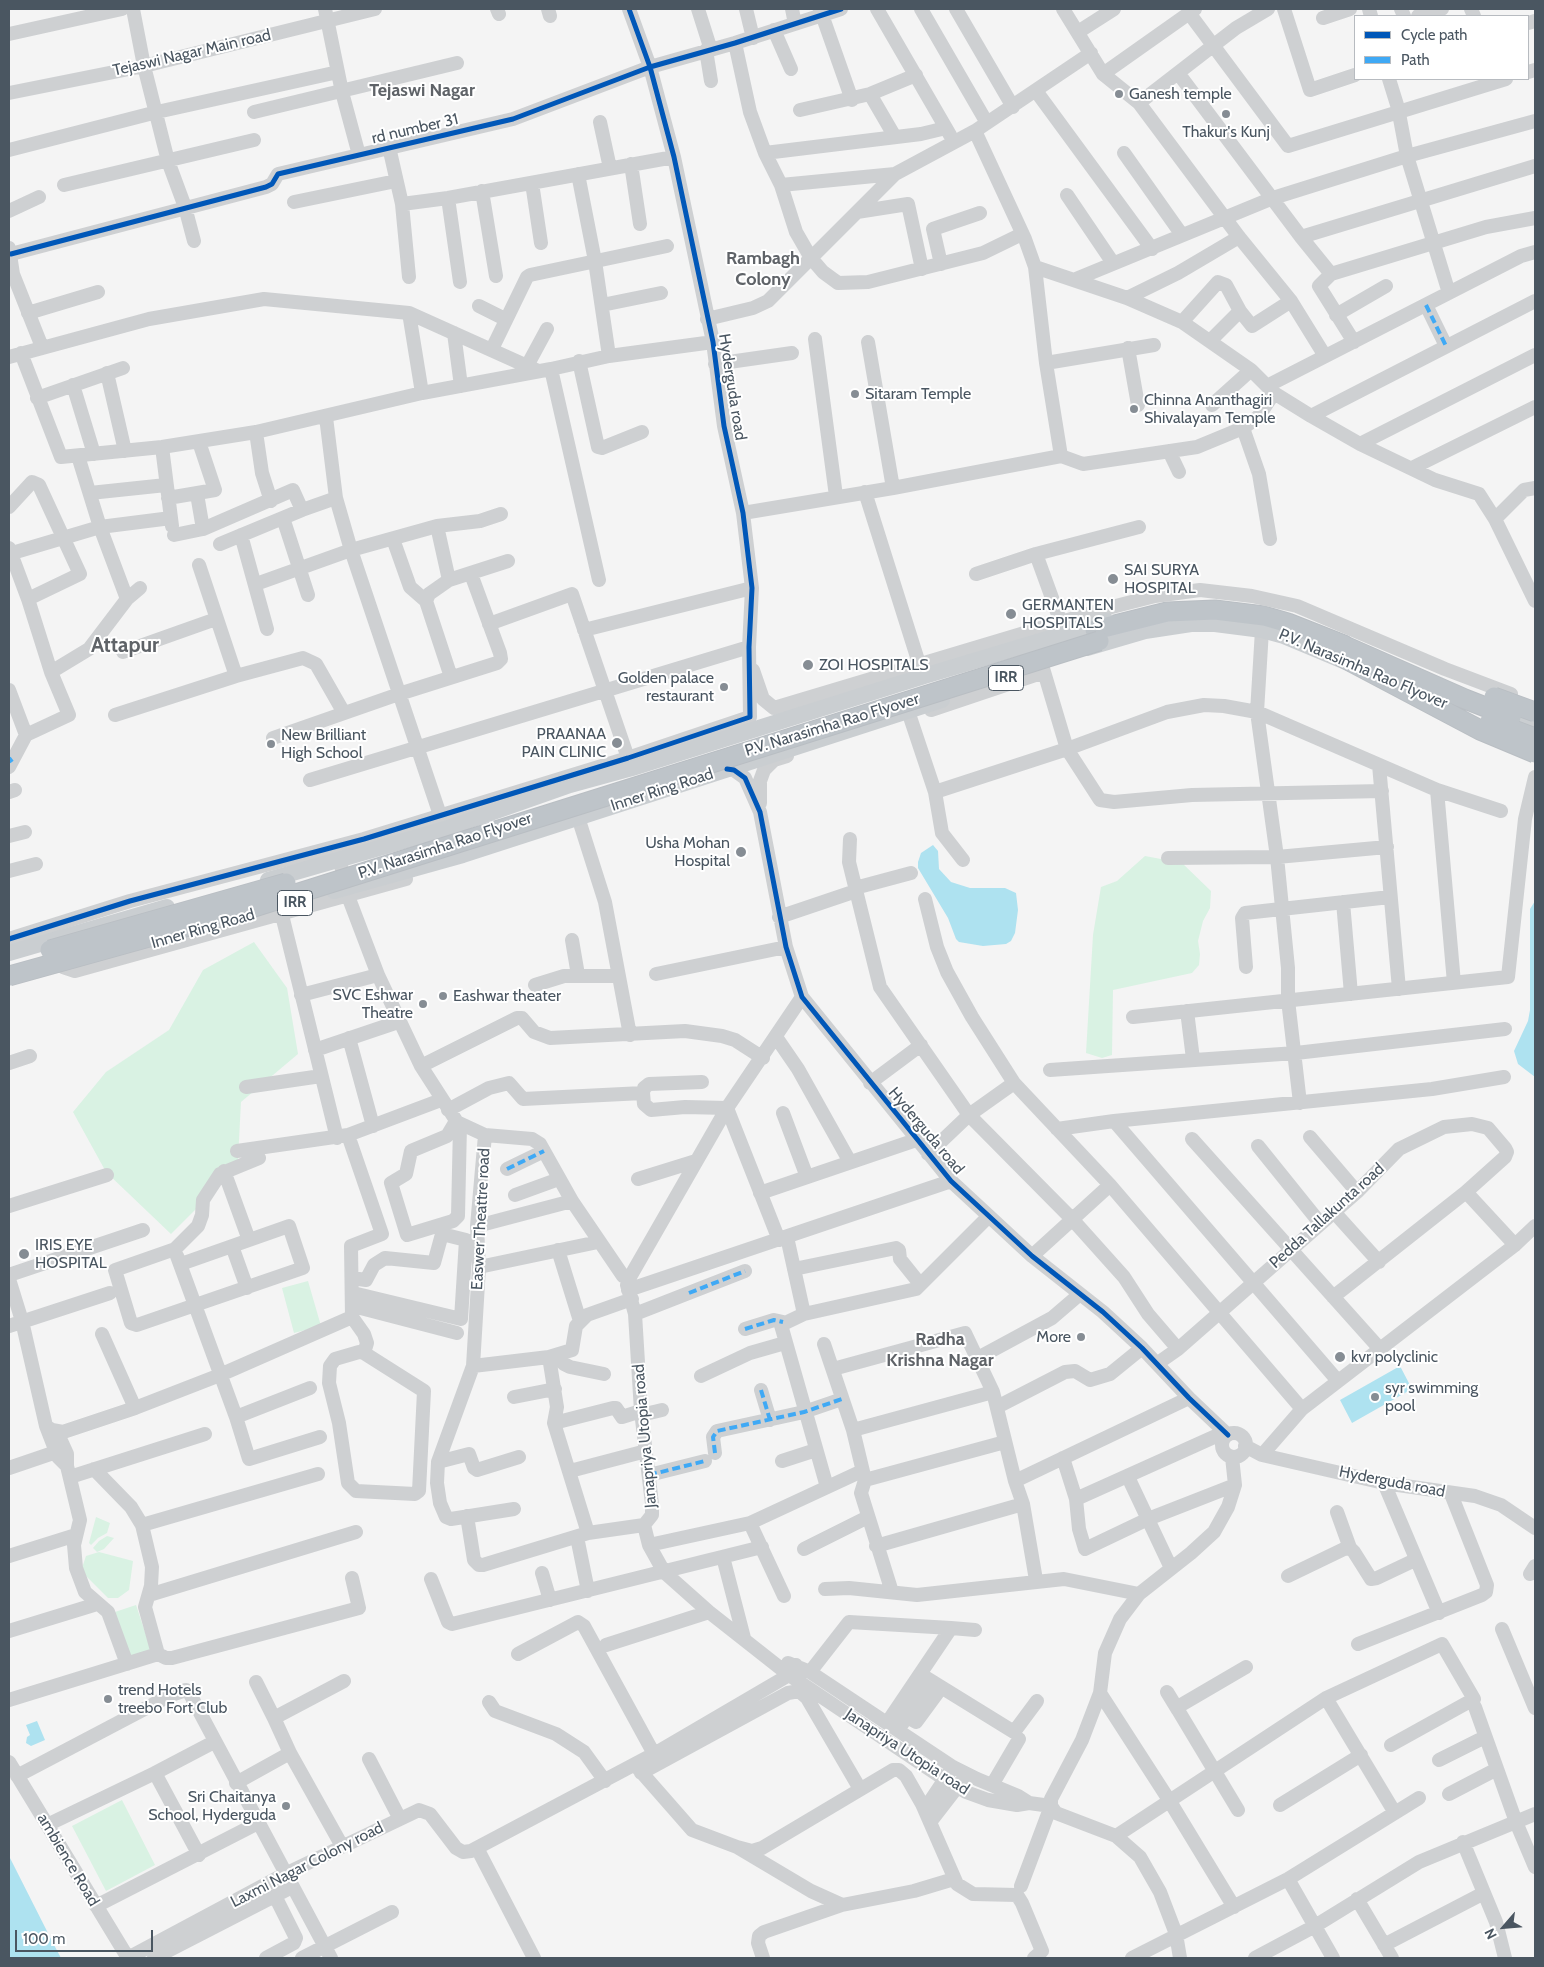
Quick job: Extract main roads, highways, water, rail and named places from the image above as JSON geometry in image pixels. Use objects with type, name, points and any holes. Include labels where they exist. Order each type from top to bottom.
[{"type":"highway","name":"P.V. Narasimha Rao Flyover","points":[[9,964],[369,860],[1142,616],[1190,610],[1240,612],[1288,623],[1462,710],[1535,740]]},
{"type":"highway","name":"P.V. Narasimha Rao Flyover","points":[[9,976],[232,914],[1145,628],[1191,622],[1238,624],[1285,634],[1343,650],[1465,699],[1535,724]]},
{"type":"highway","points":[[1343,650],[1535,712]]},
{"type":"highway","points":[[1343,650],[1480,730],[1535,753]]},
{"type":"main road","name":"Inner Ring Road","points":[[9,953],[161,901],[340,861],[445,829],[570,785],[641,766],[921,670],[1063,628],[1166,606],[1215,603],[1288,617],[1343,650]]},
{"type":"main road","name":"Inner Ring Road","points":[[9,982],[347,892],[1043,668],[1099,643],[1168,627],[1215,624],[1262,630],[1343,650]]},
{"type":"water","points":[[933,845],[938,851],[939,869],[951,882],[970,888],[1005,888],[1016,893],[1018,910],[1015,933],[1011,941],[1006,944],[983,946],[959,942],[956,939],[948,918],[918,868],[921,853]]},
{"type":"water","points":[[1535,901],[1535,1077],[1518,1064],[1514,1051],[1528,1021],[1530,1010],[1530,909]]},
{"type":"water","points":[[1400,1366],[1412,1389],[1352,1423],[1340,1400]]},
{"type":"water","points":[[37,1721],[45,1740],[31,1746],[26,1743],[27,1737],[30,1735],[26,1725]]},
{"type":"water","points":[[9,1856],[53,1943],[61,1958],[9,1958]]},
{"type":"place","name":"Ganesh temple","points":[[1119,94]]},
{"type":"place","name":"Thakur's Kunj","points":[[1226,114]]},
{"type":"place","name":"Sitaram Temple","points":[[855,394]]},
{"type":"place","name":"Chinna Ananthagiri Shivalayam Temple","points":[[1134,409]]},
{"type":"place","name":"SAI SURYA HOSPITAL","points":[[1113,579]]},
{"type":"place","name":"GERMANTEN HOSPITALS","points":[[1011,614]]},
{"type":"place","name":"ZOI HOSPITALS","points":[[808,665]]},
{"type":"place","name":"Golden palace restaurant","points":[[724,687]]},
{"type":"place","name":"PRAANAA PAIN CLINIC","points":[[617,743]]},
{"type":"place","name":"New Brilliant High School","points":[[271,744]]},
{"type":"place","name":"Usha Mohan Hospital","points":[[741,852]]},
{"type":"place","name":"Eashwar theater","points":[[443,996]]},
{"type":"place","name":"SVC Eshwar Theatre","points":[[423,1004]]},
{"type":"place","name":"IRIS EYE HOSPITAL","points":[[24,1254]]},
{"type":"place","name":"More","points":[[1081,1337]]},
{"type":"place","name":"kvr polyclinic","points":[[1340,1357]]},
{"type":"place","name":"syr swimming pool","points":[[1375,1397]]},
{"type":"place","name":"trend Hotels treebo Fort Club","points":[[108,1699]]},
{"type":"place","name":"Sri Chaitanya School, Hyderguda","points":[[286,1806]]},
{"type":"district","name":"Tejaswi Nagar","points":[[422,91]]},
{"type":"district","name":"Rambagh Colony","points":[[763,269]]},
{"type":"district","name":"Attapur","points":[[125,646]]},
{"type":"district","name":"Radha Krishna Nagar","points":[[940,1350]]}]
